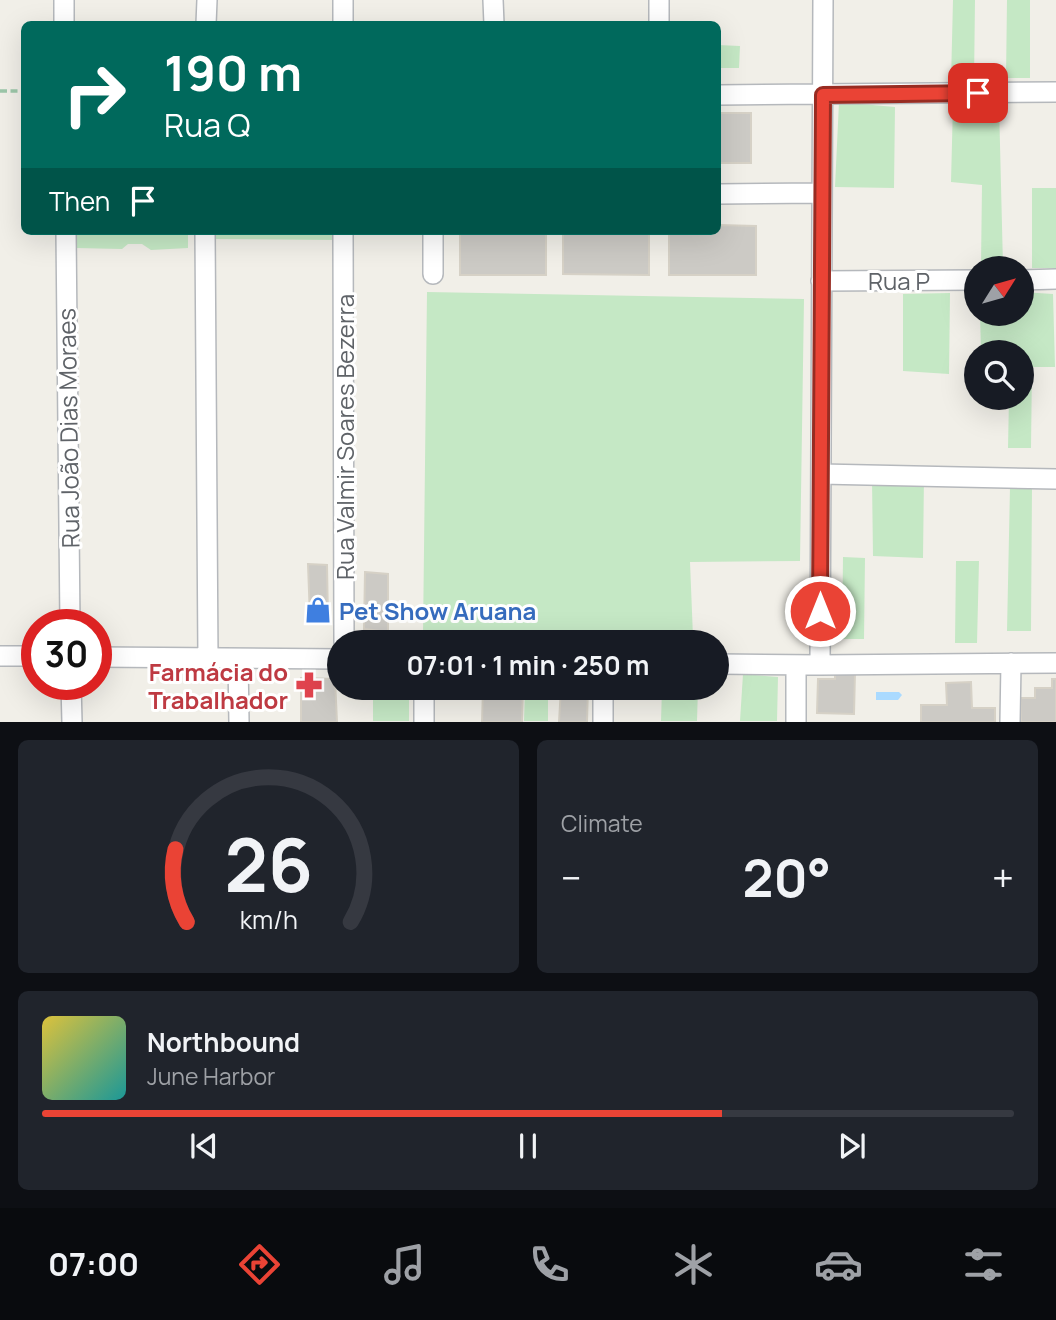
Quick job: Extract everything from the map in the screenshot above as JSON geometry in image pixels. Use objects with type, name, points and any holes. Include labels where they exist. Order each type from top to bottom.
[{"type":"street","points":[[64,0],[64,21]]},
{"type":"street","points":[[206,21],[207,0]]},
{"type":"street","points":[[343,0],[343,21]]},
{"type":"street","points":[[493,0],[494,21]]},
{"type":"street","points":[[659,0],[659,21]]},
{"type":"street","points":[[820,665],[823,0]]},
{"type":"street","points":[[721,95],[1056,92]]},
{"type":"street","points":[[721,194],[822,193]]},
{"type":"street","name":"Rua João Dias Moraes","points":[[66,235],[70,609]]},
{"type":"street","points":[[205,235],[208,659]]},
{"type":"street","name":"Rua Valmir Soares Bezerra","points":[[343,235],[344,630]]},
{"type":"street","points":[[433,235],[433,274]]},
{"type":"street","points":[[1034,280],[1056,279]]},
{"type":"street","name":"Rua P","points":[[821,281],[964,280]]},
{"type":"street","points":[[821,474],[1056,479]]},
{"type":"street","points":[[0,656],[21,656]]},
{"type":"street","points":[[112,657],[327,659]]},
{"type":"street","points":[[238,660],[239,722]]},
{"type":"street","points":[[1010,722],[1011,663]]},
{"type":"street","points":[[729,664],[1056,663]]},
{"type":"street","points":[[796,665],[796,722]]},
{"type":"street","points":[[71,700],[72,722]]},
{"type":"street","points":[[424,700],[424,722]]},
{"type":"street","points":[[603,700],[603,722]]},
{"type":"path","points":[[0,91],[21,91]]},
{"type":"green space","points":[[953,0],[975,0],[974,82],[951,81]]},
{"type":"green space","points":[[1007,0],[1030,0],[1030,78],[1006,78]]},
{"type":"green space","points":[[721,45],[740,46],[739,68],[721,68]]},
{"type":"green space","points":[[839,102],[895,107],[894,188],[835,187]]},
{"type":"green space","points":[[953,103],[999,104],[1003,256],[981,256],[982,185],[951,182]]},
{"type":"green space","points":[[1032,188],[1056,188],[1056,268],[1034,268]]},
{"type":"green space","points":[[76,235],[188,235],[188,248],[151,250],[142,244],[128,244],[122,249],[76,248]]},
{"type":"green space","points":[[215,235],[336,235],[336,240],[215,239]]},
{"type":"green space","points":[[427,292],[804,299],[800,561],[690,562],[693,630],[423,630]]},
{"type":"green space","points":[[950,293],[949,374],[903,371],[903,294]]},
{"type":"green space","points":[[1034,293],[1053,294],[1055,367],[1034,367],[1034,340],[981,340],[980,326],[1034,326]]},
{"type":"green space","points":[[1009,410],[1031,410],[1031,448],[1008,448]]},
{"type":"green space","points":[[924,477],[923,558],[873,556],[872,480]]},
{"type":"green space","points":[[1010,487],[1032,487],[1031,631],[1007,631]]},
{"type":"green space","points":[[843,557],[865,558],[864,639],[842,639]]},
{"type":"green space","points":[[956,561],[979,561],[977,643],[955,643]]},
{"type":"green space","points":[[743,674],[778,677],[777,721],[740,721]]},
{"type":"green space","points":[[373,700],[409,700],[409,721],[373,721]]},
{"type":"green space","points":[[525,700],[548,700],[548,721],[524,721]]},
{"type":"green space","points":[[662,700],[698,700],[697,721],[661,721]]},
{"type":"water","points":[[876,692],[899,692],[902,695],[898,700],[876,700]]},
{"type":"building","points":[[721,113],[751,113],[751,163],[721,163]]},
{"type":"building","points":[[721,225],[756,226],[756,275],[669,275],[669,235],[721,235]]},
{"type":"building","points":[[460,235],[546,235],[546,275],[460,275]]},
{"type":"building","points":[[563,235],[649,235],[649,275],[563,274]]},
{"type":"building","points":[[308,564],[327,565],[328,620],[310,618]]},
{"type":"building","points":[[365,572],[388,574],[388,630],[364,629]]},
{"type":"building","points":[[835,672],[855,672],[854,714],[817,713],[818,679],[835,679]]},
{"type":"building","points":[[301,678],[327,679],[327,700],[336,700],[337,722],[301,722]]},
{"type":"building","points":[[1052,679],[1056,679],[1056,722],[1021,722],[1021,698],[1035,698],[1035,688],[1052,688]]},
{"type":"building","points":[[971,682],[972,708],[995,708],[995,722],[921,722],[921,705],[947,705],[946,683]]},
{"type":"building","points":[[483,700],[523,700],[522,722],[482,722]]},
{"type":"building","points":[[560,700],[588,700],[587,722],[559,722]]},
{"type":"place","name":"Pet Show Aruana","points":[[318,610]]},
{"type":"place","name":"Farmácia do Trabalhador","points":[[309,685]]},
{"type":"route","points":[[820,611],[823,95],[978,93]]}]
